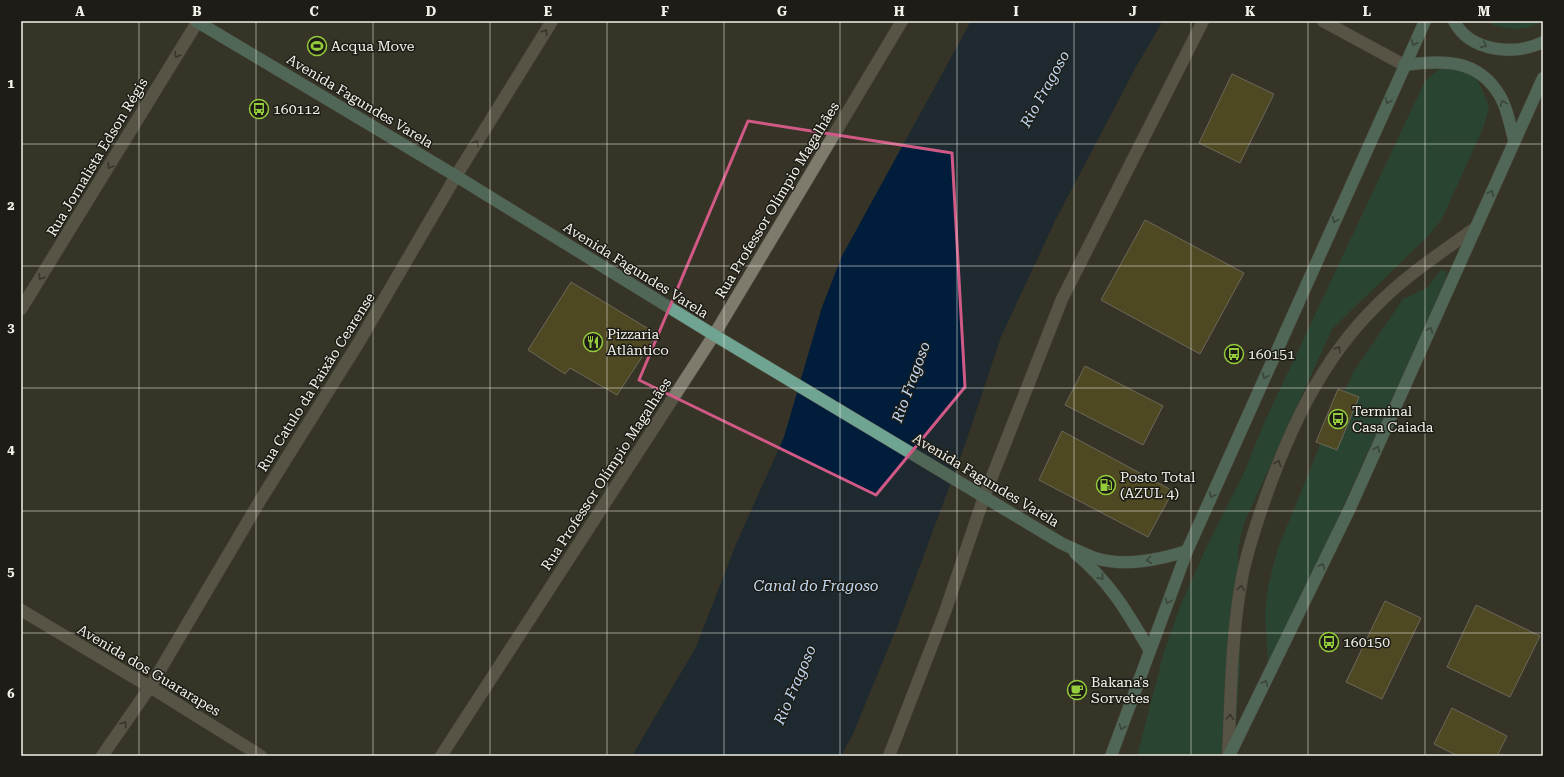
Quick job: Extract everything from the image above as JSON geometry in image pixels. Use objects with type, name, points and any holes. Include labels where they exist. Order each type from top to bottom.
[{"type":"main road","name":"Avenida Fagundes Varela","points":[[198,21],[456,176],[714,335],[1061,543],[1095,570],[1114,592],[1150,651]]},
{"type":"main road","points":[[1111,756],[1187,552],[1425,21]]},
{"type":"main road","points":[[1454,21],[1472,39],[1492,48],[1514,51],[1536,46],[1543,42]]},
{"type":"main road","points":[[1404,65],[1432,61],[1451,62],[1469,67],[1486,79],[1500,95],[1507,112],[1514,140]]},
{"type":"main road","points":[[1229,756],[1350,508],[1543,78]]},
{"type":"main road","name":"Avenida Fagundes Varela","points":[[1061,543],[1096,558],[1117,561],[1149,561],[1187,552]]},
{"type":"street","name":"Rua Jornalista Edson Régis","points":[[21,309],[198,21]]},
{"type":"street","name":"Rua Catulo da Paixão Cearense","points":[[102,756],[150,687],[261,499],[359,342],[456,176],[552,21]]},
{"type":"street","name":"Rua Professor Olímpio Magalhães","points":[[442,756],[714,335],[902,21]]},
{"type":"street","points":[[889,756],[945,612],[984,497],[1062,299],[1203,21]]},
{"type":"street","points":[[1323,21],[1404,65]]},
{"type":"street","points":[[1229,756],[1233,650],[1242,579],[1258,519],[1278,462],[1299,416],[1330,361],[1344,341],[1376,305],[1403,282],[1475,228]]},
{"type":"street","name":"Avenida dos Guararapes","points":[[21,610],[150,687],[261,756]]},
{"type":"highlighted area","points":[[748,121],[952,153],[965,387],[876,495],[639,380]]},
{"type":"green space","points":[[1486,21],[1542,21],[1529,27],[1514,29],[1499,27]]},
{"type":"green space","points":[[1439,69],[1454,69],[1468,73],[1478,81],[1489,106],[1484,126],[1442,219],[1427,237],[1332,329],[1244,523],[1238,549],[1240,668],[1236,725],[1225,756],[1137,756],[1164,652],[1181,604],[1207,546],[1243,475],[1265,421],[1425,81]]},
{"type":"green space","points":[[1441,270],[1447,271],[1446,279],[1309,582],[1268,667],[1265,613],[1268,587],[1277,551],[1324,435],[1354,371],[1403,299],[1427,288]]},
{"type":"water","name":"Canal do Fragoso","points":[[971,21],[1163,21],[1136,67],[1055,221],[1001,337],[966,442],[899,622],[853,734],[841,756],[632,756],[696,647],[736,544],[784,437],[822,307],[842,256]]},
{"type":"building","points":[[1232,74],[1274,94],[1240,163],[1199,143]]},
{"type":"building","points":[[1145,220],[1244,273],[1200,354],[1101,300]]},
{"type":"building","name":"Pizzaria Atlântico","points":[[571,282],[657,334],[617,395],[570,368],[565,374],[528,350]]},
{"type":"building","points":[[1085,366],[1163,406],[1143,445],[1065,405]]},
{"type":"building","name":"Terminal Casa Caiada","points":[[1338,389],[1359,397],[1337,450],[1316,442]]},
{"type":"building","name":"Posto Total (AZUL 4)","points":[[1062,431],[1173,491],[1148,537],[1039,480]]},
{"type":"building","points":[[1385,601],[1421,618],[1382,699],[1346,682]]},
{"type":"building","points":[[1476,605],[1540,636],[1510,697],[1447,667]]},
{"type":"building","points":[[1452,708],[1507,736],[1497,756],[1458,756],[1434,744]]},
{"type":"place","name":"Acqua Move","points":[[317,46]]},
{"type":"place","name":"160112","points":[[259,109]]},
{"type":"place","name":"Pizzaria Atlântico","points":[[593,342]]},
{"type":"place","name":"160151","points":[[1234,354]]},
{"type":"place","name":"Terminal Casa Caiada","points":[[1338,419]]},
{"type":"place","name":"Posto Total (AZUL 4)","points":[[1106,485]]},
{"type":"place","name":"160150","points":[[1329,642]]},
{"type":"place","name":"Bakana's Sorvetes","points":[[1077,690]]},
{"type":"water label","name":"Rio Fragoso","points":[[1045,89]]},
{"type":"water label","name":"Rio Fragoso","points":[[911,382]]},
{"type":"water label","name":"Rio Fragoso","points":[[795,685]]}]
